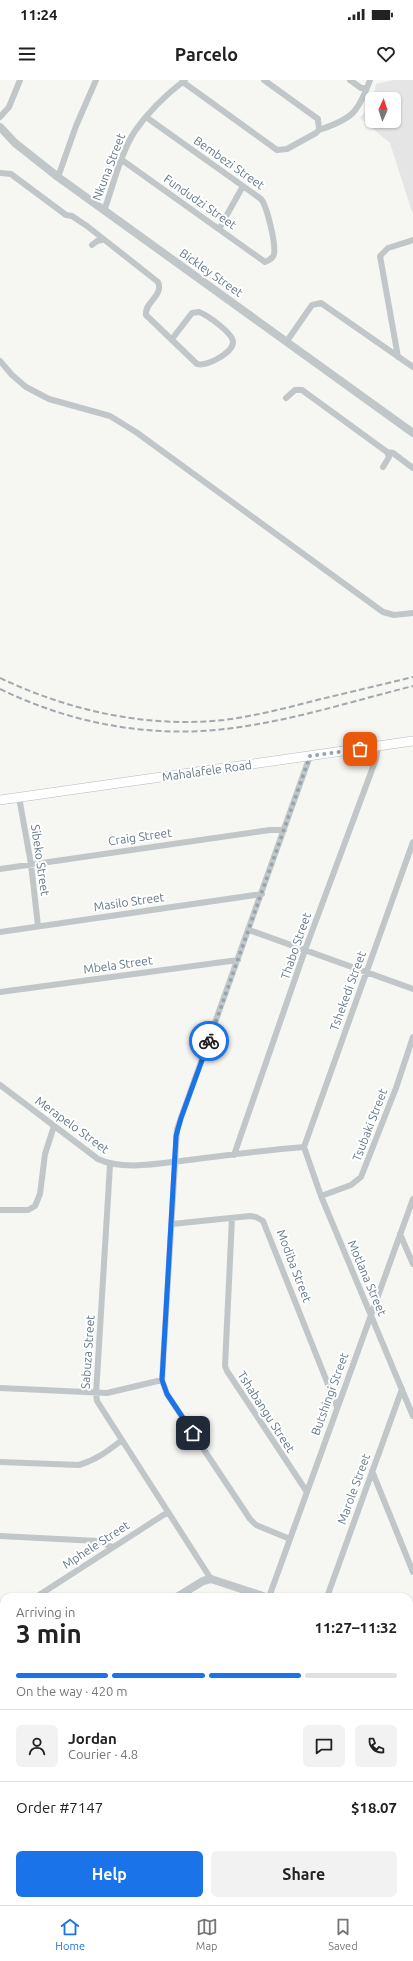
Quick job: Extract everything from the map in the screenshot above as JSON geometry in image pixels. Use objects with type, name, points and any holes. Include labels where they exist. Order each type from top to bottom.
[{"type":"main road","name":"Mahalafele Road","points":[[0,800],[413,741]]},
{"type":"street","points":[[0,117],[9,107],[20,80]]},
{"type":"street","points":[[58,177],[76,126],[96,80]]},
{"type":"street","points":[[264,80],[318,119],[319,130]]},
{"type":"street","points":[[350,80],[361,88],[367,88]]},
{"type":"street","points":[[184,81],[277,150],[287,149],[319,130],[348,118],[355,112],[370,80]]},
{"type":"street","name":"Nkuna Street","points":[[104,211],[122,160],[133,135],[146,118],[184,81]]},
{"type":"street","name":"Bembezi Street","points":[[146,118],[261,199],[267,208],[274,255],[272,259],[265,262]]},
{"type":"street","name":"Bickley Street","points":[[0,127],[15,143],[58,177],[413,433]]},
{"type":"street","name":"Fundudzi Street","points":[[122,160],[265,262]]},
{"type":"street","points":[[0,174],[11,174],[65,217],[81,222],[102,240],[158,282],[160,286],[159,292],[145,312],[148,318],[197,364],[205,365],[231,350],[233,341],[229,333],[199,312],[192,313],[172,339]]},
{"type":"street","points":[[219,229],[242,186]]},
{"type":"street","points":[[92,245],[97,241],[102,240]]},
{"type":"street","points":[[398,357],[380,256],[388,248],[413,240]]},
{"type":"street","points":[[287,341],[312,305],[322,303],[413,367]]},
{"type":"street","points":[[0,361],[12,375],[26,387],[49,399],[110,416],[136,432],[383,612],[394,615],[413,613]]},
{"type":"street","points":[[286,398],[294,390],[302,390],[387,452],[393,453],[413,468]]},
{"type":"street","points":[[383,467],[389,456],[387,452]]},
{"type":"street","name":"Thabo Street","points":[[234,1155],[305,950],[376,759],[378,746]]},
{"type":"street","points":[[290,1539],[256,1525],[250,1519],[167,1394],[162,1380],[176,1136],[181,1118],[310,756]]},
{"type":"street","name":"Sibeko Street","points":[[19,797],[31,864],[38,926]]},
{"type":"street","name":"Craig Street","points":[[0,869],[270,830],[284,830]]},
{"type":"street","name":"Tshekedi Street","points":[[304,1147],[413,842]]},
{"type":"street","name":"Masilo Street","points":[[0,932],[262,894]]},
{"type":"street","points":[[249,930],[413,989]]},
{"type":"street","name":"Mbela Street","points":[[0,992],[238,960]]},
{"type":"street","name":"Tsubaki Street","points":[[321,1196],[351,1185],[361,1177],[396,1088],[413,1037]]},
{"type":"street","name":"Merapelo Street","points":[[0,1085],[98,1159],[110,1165],[126,1166],[304,1147]]},
{"type":"street","points":[[0,1210],[28,1210],[35,1206],[40,1194],[45,1154],[54,1126]]},
{"type":"street","name":"Motlana Street","points":[[304,1147],[321,1196],[413,1416]]},
{"type":"street","name":"Sabuza Street","points":[[110,1165],[96,1394],[102,1409],[211,1579]]},
{"type":"street","name":"Butshingi Street","points":[[270,1593],[413,1199]]},
{"type":"street","name":"Modiba Street","points":[[172,1224],[256,1217],[263,1221],[337,1407]]},
{"type":"street","name":"Tshabangu Street","points":[[232,1218],[225,1360],[227,1371],[307,1492]]},
{"type":"street","points":[[400,1234],[413,1264]]},
{"type":"street","points":[[0,1388],[96,1394],[107,1393],[162,1380]]},
{"type":"street","name":"Marole Street","points":[[328,1593],[402,1389]]},
{"type":"street","points":[[0,1462],[79,1465],[90,1462],[122,1440]]},
{"type":"street","points":[[372,1471],[413,1572]]},
{"type":"street","name":"Mphele Street","points":[[42,1593],[168,1512]]},
{"type":"street","points":[[0,1536],[98,1541],[112,1547]]},
{"type":"street","points":[[184,1593],[203,1581],[211,1579],[255,1593]]},
{"type":"shaded area","points":[[394,80],[413,80],[413,215],[390,143],[372,128],[401,128],[401,92],[374,92],[376,84]]},
{"type":"shaded area","points":[[365,111],[365,122],[360,118]]},
{"type":"railway","points":[[0,678],[27,690],[81,708],[137,719],[195,722],[224,720],[257,714],[413,677]]},
{"type":"railway","points":[[0,689],[27,701],[84,720],[143,730],[203,731],[256,725],[323,710],[413,686]]},
{"type":"way so far","points":[[209,1041],[310,756],[360,749]]},
{"type":"route","points":[[193,1433],[167,1394],[162,1380],[176,1136],[177,1129],[209,1041]]}]
